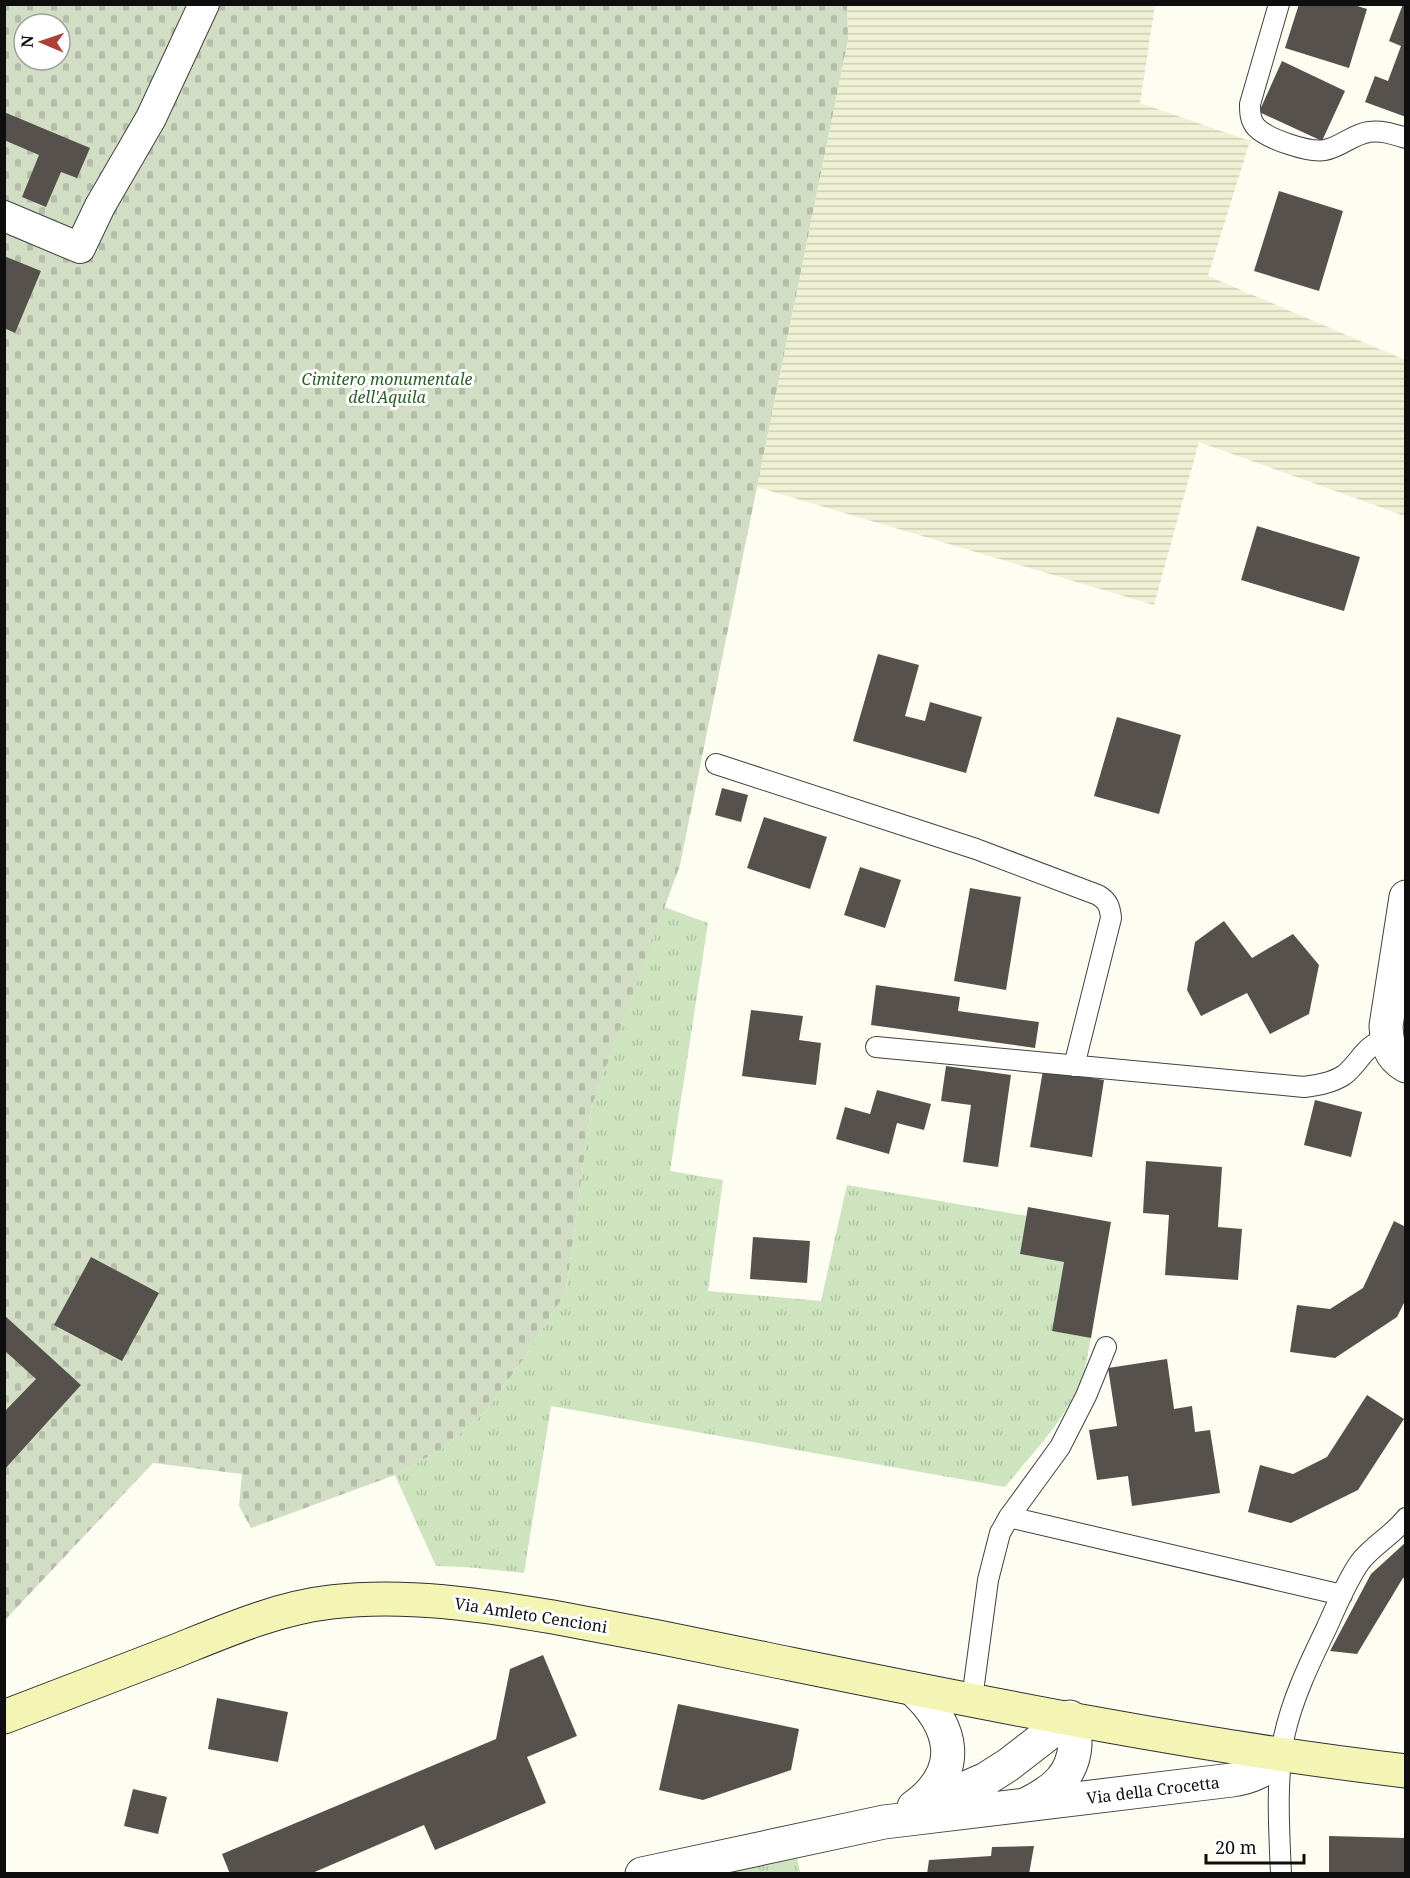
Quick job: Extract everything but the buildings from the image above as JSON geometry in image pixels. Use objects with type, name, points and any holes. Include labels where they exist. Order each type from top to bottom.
[{"type":"main road","name":"Via Amleto Cencioni","points":[[4,1717],[275,1615],[315,1604],[368,1600],[425,1601],[528,1613],[913,1689],[1070,1717]]},
{"type":"main road","points":[[1070,1717],[1282,1755],[1406,1771]]},
{"type":"street","points":[[4,216],[80,248],[100,206],[151,118],[204,4]]},
{"type":"street","points":[[1406,897],[1386,1026],[1390,1053],[1406,1066]]},
{"type":"street","name":"Via della Crocetta","points":[[893,1819],[920,1803],[934,1790],[946,1766],[947,1751],[942,1724],[926,1700],[913,1689]]},
{"type":"street","name":"Via della Crocetta","points":[[893,1819],[986,1779],[1070,1717],[1075,1736],[1075,1748],[1070,1770],[1057,1786],[1018,1808]]},
{"type":"street","name":"Via della Crocetta","points":[[642,1874],[893,1819],[1018,1808],[1238,1779],[1268,1767],[1282,1755]]},
{"type":"lane","points":[[1279,4],[1250,104],[1250,115],[1254,125],[1262,132],[1307,151],[1336,147],[1353,137],[1370,131],[1406,138]]},
{"type":"lane","points":[[716,765],[976,849],[1106,900],[1111,918],[1074,1066]]},
{"type":"lane","points":[[876,1047],[1304,1087],[1325,1084],[1344,1074],[1374,1045],[1387,1040]]},
{"type":"lane","points":[[972,1699],[988,1580],[1000,1533],[1060,1447],[1086,1396],[1106,1347]]},
{"type":"lane","points":[[1009,1517],[1341,1595]]},
{"type":"lane","points":[[1281,1874],[1279,1807],[1282,1755],[1287,1724],[1311,1660],[1354,1570],[1365,1555],[1391,1534],[1406,1518]]},
{"type":"green space","name":"Cimitero monumentale dell'Aquila","points":[[5,5],[847,5],[848,40],[680,865],[591,1108],[566,1292],[524,1358],[487,1410],[442,1449],[395,1475],[251,1528],[239,1506],[242,1474],[153,1463],[5,1620]]},
{"type":"green space","points":[[847,5],[1155,5],[1140,103],[1250,141],[1208,276],[1405,360],[1405,516],[1199,442],[1154,605],[757,487],[848,40]]},
{"type":"green space","points":[[664,907],[708,923],[670,1171],[723,1180],[708,1291],[821,1301],[847,1185],[1027,1216],[1020,1254],[1064,1262],[1052,1331],[1091,1338],[1083,1375],[1059,1420],[1005,1487],[551,1406],[524,1573],[436,1566],[395,1475],[442,1449],[487,1410],[524,1358],[566,1292],[591,1108]]},
{"type":"green space","points":[[796,1852],[800,1873],[703,1874]]}]
